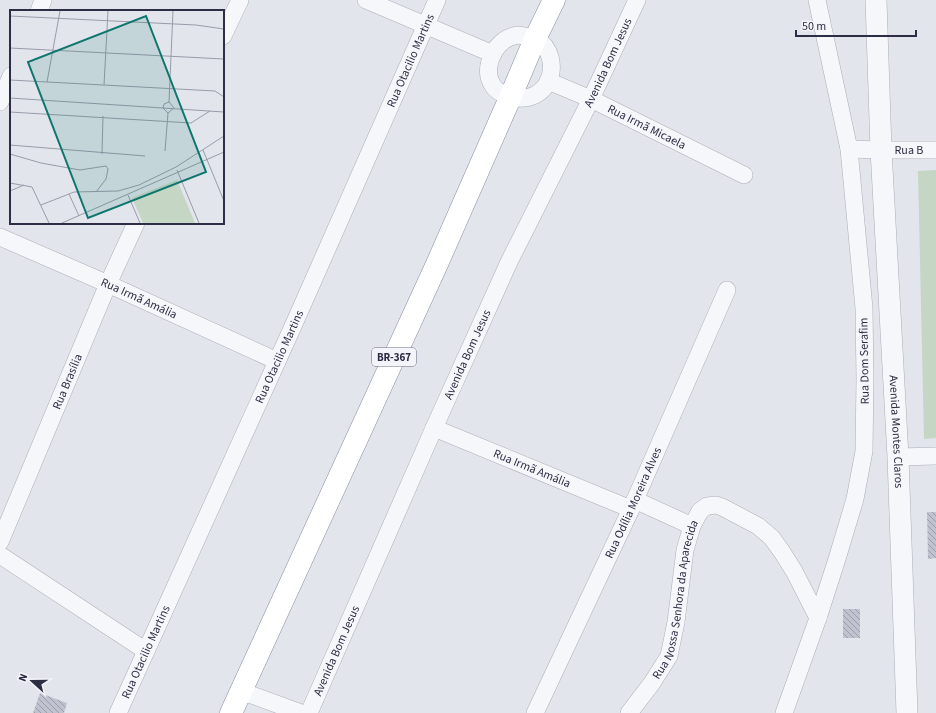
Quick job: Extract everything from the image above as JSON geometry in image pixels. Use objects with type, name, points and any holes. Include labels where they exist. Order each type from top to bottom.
[{"type":"highway","name":"BR-367","points":[[231,713],[437,264],[535,39],[554,0]]},
{"type":"street","points":[[39,10],[43,0]]},
{"type":"street","points":[[224,34],[240,0]]},
{"type":"street","points":[[366,0],[493,54]]},
{"type":"street","name":"Rua Otacilio Martins","points":[[118,713],[294,324],[437,0]]},
{"type":"street","name":"Avenida Bom Jesus","points":[[309,713],[434,428],[509,262],[591,99],[637,0]]},
{"type":"street","name":"Rua Dom Serafim","points":[[784,713],[818,618],[837,559],[855,499],[864,451],[866,379],[864,308],[849,149],[817,0]]},
{"type":"street","name":"Avenida Montes Claros","points":[[876,0],[881,150],[898,457],[907,713]]},
{"type":"street","points":[[518,35],[535,39],[546,48],[551,58],[552,71],[548,81],[542,90],[526,99],[510,98],[499,92],[492,84],[489,76],[489,66],[493,54],[502,42],[510,37],[518,35]]},
{"type":"street","points":[[0,102],[10,78]]},
{"type":"street","name":"Rua Irmã Micaela","points":[[548,81],[591,99],[744,175]]},
{"type":"street","name":"Rua B","points":[[849,149],[936,150]]},
{"type":"street","name":"Rua Brasília","points":[[0,542],[108,284],[136,224]]},
{"type":"street","name":"Rua Irmã Amália","points":[[0,237],[108,284],[277,361]]},
{"type":"street","name":"Rua Odília Moreira Alves","points":[[535,713],[633,504],[727,290]]},
{"type":"street","name":"Rua Irmã Amália","points":[[434,428],[692,526]]},
{"type":"street","points":[[898,457],[936,456]]},
{"type":"street","name":"Rua Nossa Senhora da Aparecida","points":[[629,713],[652,683],[669,656],[676,622],[685,550],[692,526],[700,511],[707,506],[716,504],[722,506],[758,526],[772,538],[794,571],[818,618]]},
{"type":"street","points":[[0,555],[146,651]]},
{"type":"street","points":[[241,691],[301,713]]},
{"type":"green space","points":[[936,170],[936,438],[924,439],[918,171]]},
{"type":"building","points":[[927,512],[936,512],[936,558],[928,559]]},
{"type":"building","points":[[843,609],[860,609],[860,638],[843,638]]},
{"type":"building","points":[[40,693],[67,703],[64,713],[33,713]]}]
